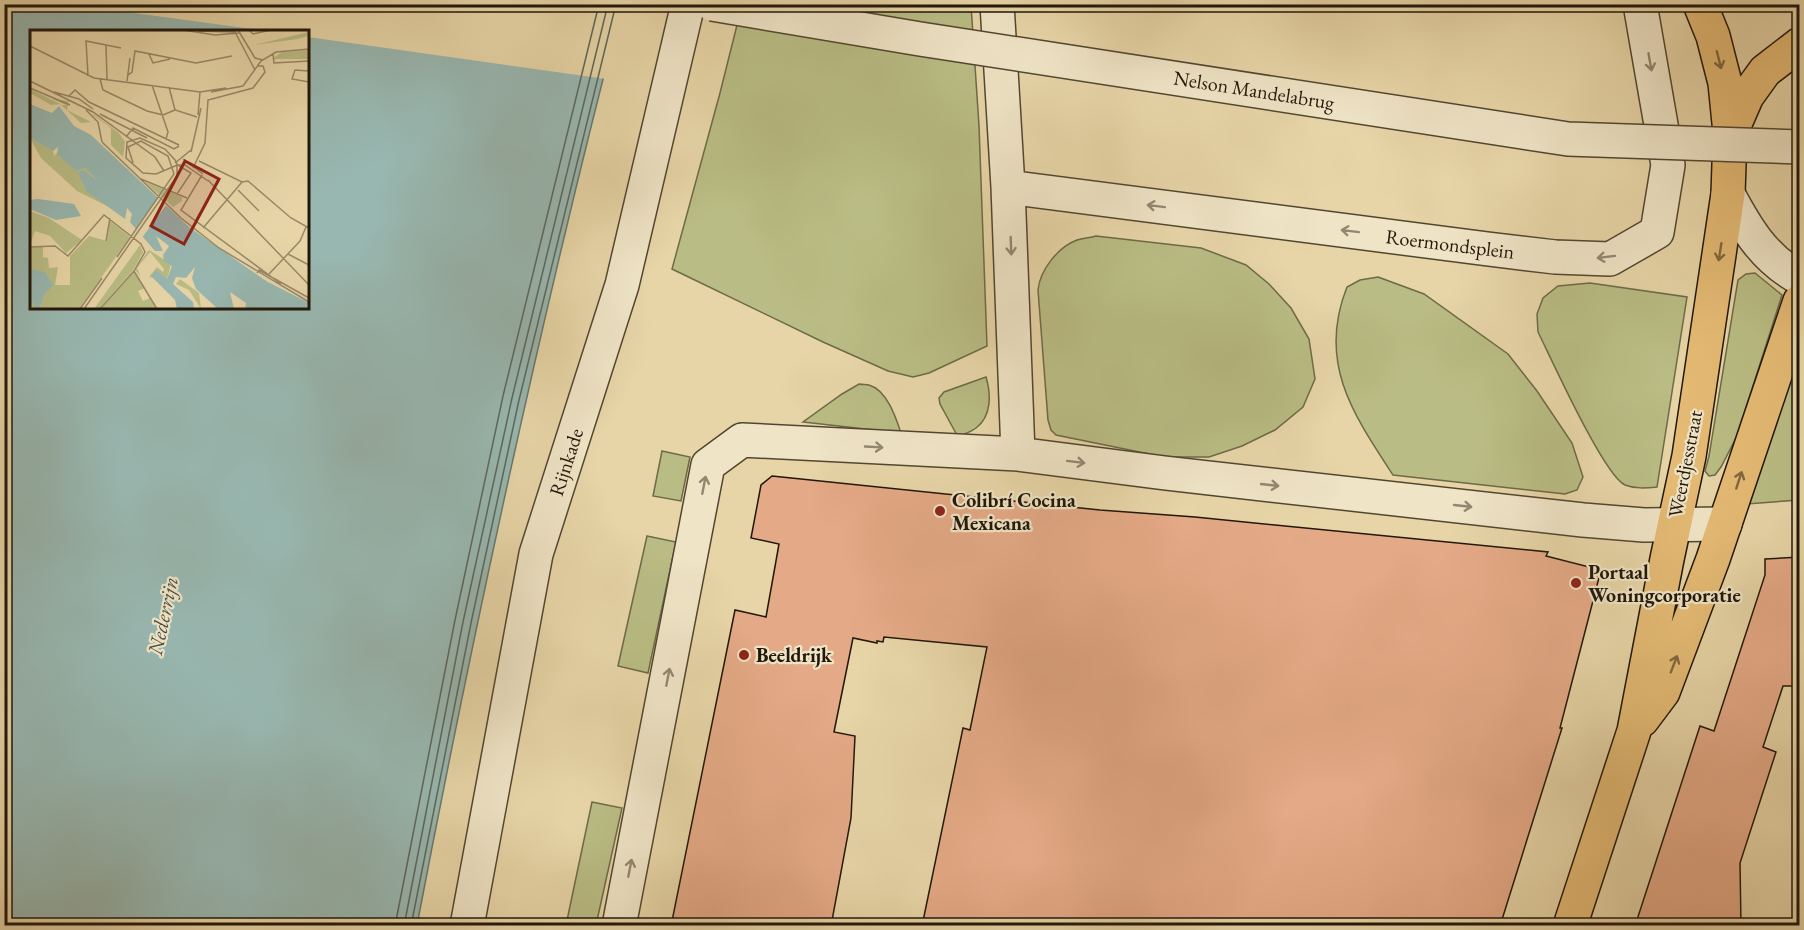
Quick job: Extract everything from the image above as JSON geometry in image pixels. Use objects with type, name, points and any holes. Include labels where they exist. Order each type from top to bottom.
[{"type":"main road","points":[[1700,4],[1713,36],[1725,83],[1730,135]]},
{"type":"main road","points":[[1730,135],[1747,96],[1765,71],[1800,44]]},
{"type":"main road","name":"Weerdjesstraat","points":[[1570,926],[1634,731],[1659,525],[1689,456],[1728,194],[1730,135]]},
{"type":"main road","name":"Weerdjesstraat","points":[[1634,731],[1663,693],[1725,524],[1800,301]]},
{"type":"street","name":"Rijnkade","points":[[467,926],[536,554],[622,285],[688,4]]},
{"type":"street","name":"Nelson Mandelabrug","points":[[712,4],[909,37],[1568,139],[1800,147]]},
{"type":"street","points":[[997,4],[1008,187],[1018,454]]},
{"type":"street","name":"Roermondsplein","points":[[1008,187],[1533,254],[1610,259],[1657,232],[1668,165],[1640,4]]},
{"type":"street","points":[[1728,194],[1760,247],[1777,263],[1800,278]]},
{"type":"street","points":[[619,926],[708,465],[742,440],[1018,454],[1165,473],[1659,525],[1725,524]]},
{"type":"green space","points":[[742,5],[971,5],[979,126],[987,346],[929,373],[913,377],[888,371],[672,269]]},
{"type":"green space","points":[[1096,236],[1201,248],[1246,265],[1269,284],[1291,308],[1309,339],[1315,379],[1303,407],[1275,430],[1242,446],[1209,457],[1164,457],[1056,435],[1051,430],[1048,420],[1039,282],[1046,267],[1063,248],[1077,240]]},
{"type":"green space","points":[[1755,273],[1782,295],[1737,436],[1721,467],[1715,475],[1709,476],[1705,471],[1738,280],[1746,274]]},
{"type":"green space","points":[[1378,277],[1424,294],[1508,354],[1537,391],[1572,443],[1583,477],[1577,490],[1565,494],[1393,475],[1353,408],[1338,363],[1336,339],[1339,314],[1347,287],[1360,280]]},
{"type":"green space","points":[[1590,283],[1687,297],[1657,487],[1629,486],[1616,477],[1592,439],[1538,332],[1537,314],[1543,298],[1558,286]]},
{"type":"green space","points":[[1799,363],[1799,500],[1747,504],[1786,381]]},
{"type":"green space","points":[[986,377],[989,390],[988,411],[976,428],[958,437],[939,398],[944,392]]},
{"type":"green space","points":[[859,384],[869,385],[881,392],[890,405],[901,433],[803,422],[842,394]]},
{"type":"green space","points":[[662,451],[690,457],[681,501],[653,496]]},
{"type":"green space","points":[[647,536],[676,542],[648,673],[618,666]]},
{"type":"green space","points":[[592,802],[622,808],[596,925],[566,925]]},
{"type":"water","name":"Nederrijn","points":[[5,5],[622,5],[565,234],[512,464],[417,925],[5,926]]},
{"type":"pier","points":[[625,4],[606,79],[309,37],[309,30],[261,30],[75,5]]},
{"type":"building","points":[[772,476],[1100,510],[1195,517],[1548,552],[1546,556],[1601,570],[1560,728],[1562,728],[1500,926],[922,926],[963,728],[970,730],[987,647],[884,637],[883,642],[877,641],[877,643],[853,638],[834,732],[855,736],[851,818],[831,926],[671,926],[735,610],[766,617],[779,544],[751,538],[761,485]]},
{"type":"building","points":[[1800,557],[1800,686],[1783,686],[1763,747],[1776,752],[1740,863],[1741,926],[1635,926],[1700,726],[1714,731],[1765,575],[1765,559]]},
{"type":"place","name":"Colibrí Cocina Mexicana","points":[[940,511]]},
{"type":"place","name":"Portaal Woningcorporatie","points":[[1576,583]]},
{"type":"place","name":"Beeldrijk","points":[[744,655]]}]
